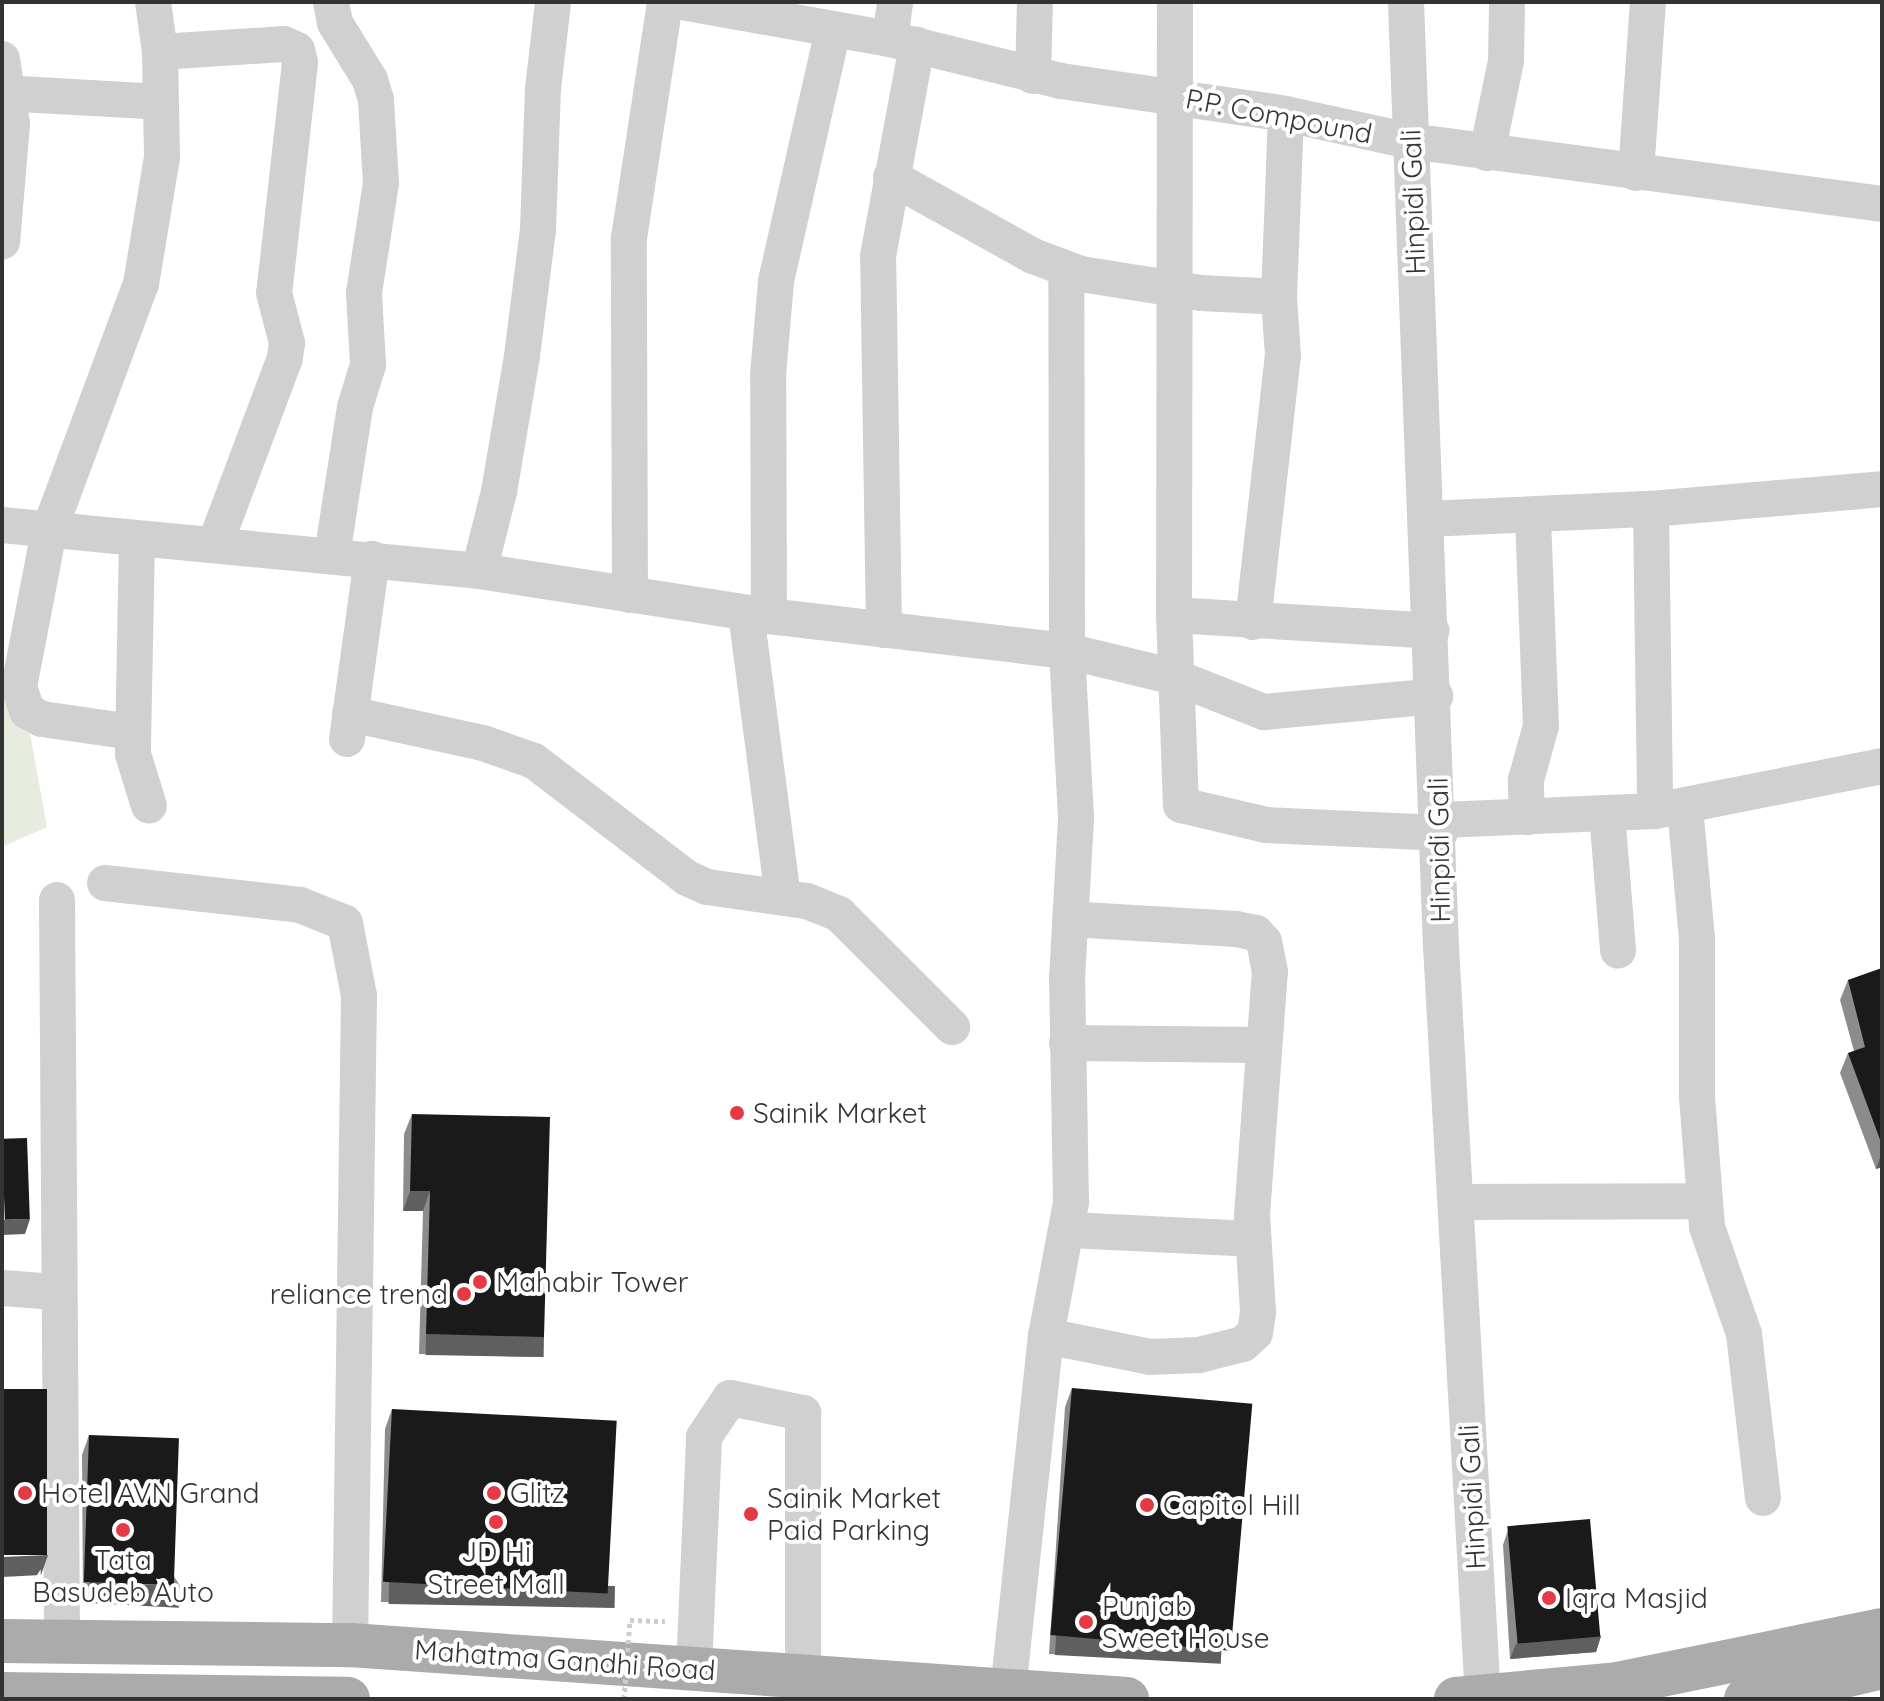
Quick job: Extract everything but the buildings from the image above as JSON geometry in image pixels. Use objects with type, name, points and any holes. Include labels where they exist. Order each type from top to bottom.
[{"type":"main road","points":[[1474,1698],[1633,1681],[1882,1630]]},
{"type":"main road","name":"Mahatma Gandhi Road","points":[[2,1641],[350,1645],[1127,1699]]},
{"type":"main road","points":[[1746,1699],[1882,1667]]},
{"type":"main road","points":[[2,1694],[348,1699]]},
{"type":"street","points":[[132,732],[42,719],[20,699],[49,531],[141,284],[161,179],[160,52],[153,2]]},
{"type":"street","points":[[331,2],[335,23],[370,80],[376,100],[381,172],[364,293],[368,365],[355,407],[332,555]]},
{"type":"street","points":[[479,571],[499,492],[522,356],[538,230],[543,89],[553,2]]},
{"type":"street","points":[[630,595],[629,238],[665,2]]},
{"type":"street","name":"P.P. Compound","points":[[682,2],[903,42],[1033,76],[1286,114],[1410,141],[1882,204]]},
{"type":"street","points":[[884,630],[877,300],[881,225],[891,177],[903,42],[895,2]]},
{"type":"street","points":[[1033,76],[1035,2]]},
{"type":"street","points":[[1175,2],[1172,96],[1174,615],[1175,677],[1182,721],[1181,805],[1266,825],[1440,827],[1527,817],[1670,809],[1882,766]]},
{"type":"street","name":"Hinpidi Gali","points":[[1406,2],[1474,1698]]},
{"type":"street","points":[[1487,153],[1506,61],[1507,2]]},
{"type":"street","points":[[1636,173],[1648,2]]},
{"type":"street","points":[[783,898],[758,615],[768,375],[776,281],[833,31]]},
{"type":"street","points":[[160,52],[284,44],[297,50],[300,63],[274,293],[287,343],[285,358],[216,542]]},
{"type":"street","points":[[2,242],[11,179],[5,82],[161,102]]},
{"type":"street","points":[[1253,622],[1283,356],[1279,297],[1286,114]]},
{"type":"street","points":[[891,177],[1066,269],[1173,289],[1279,297]]},
{"type":"street","points":[[1008,1691],[1046,1336],[1069,1230],[1067,1043],[1075,784],[1067,651],[1066,269]]},
{"type":"street","points":[[1427,519],[1881,500]]},
{"type":"street","points":[[1651,509],[1670,809],[1697,938],[1697,1097],[1705,1201],[1712,1246],[1744,1334],[1763,1498]]},
{"type":"street","points":[[1527,817],[1526,780],[1541,726],[1533,515]]},
{"type":"street","points":[[2,525],[137,539],[216,542],[479,571],[758,615],[1067,651],[1175,677],[1264,712],[1435,696]]},
{"type":"street","points":[[137,539],[132,732],[137,775],[149,806]]},
{"type":"street","points":[[372,559],[348,727],[483,743],[534,761],[687,878],[707,887],[783,898],[839,914],[952,1027]]},
{"type":"street","points":[[1174,615],[1432,631]]},
{"type":"street","points":[[1607,813],[1618,951]]},
{"type":"street","points":[[105,883],[300,905],[330,913],[345,923],[359,996],[350,1645]]},
{"type":"street","points":[[57,900],[56,1292],[62,1642]]},
{"type":"street","points":[[1046,1336],[1150,1357],[1199,1355],[1243,1344],[1255,1333],[1258,1312],[1251,1239],[1270,955],[1256,933],[1070,919]]},
{"type":"street","points":[[1067,1043],[1262,1045]]},
{"type":"street","points":[[1456,1202],[1705,1201]]},
{"type":"street","points":[[1069,1230],[1251,1239]]},
{"type":"street","points":[[2,1288],[56,1292]]},
{"type":"street","points":[[694,1669],[704,1437],[730,1398],[803,1413],[803,1677]]},
{"type":"path","points":[[624,1699],[630,1620],[669,1621]]},
{"type":"shaded area","points":[[2,683],[21,684],[47,827],[2,847]]},
{"type":"place","name":"Sainik Market","points":[[737,1113]]},
{"type":"place","name":"Mahabir Tower","points":[[480,1282]]},
{"type":"place","name":"reliance trend","points":[[464,1294]]},
{"type":"place","name":"Hotel AVN Grand","points":[[25,1493]]},
{"type":"place","name":"Glitz","points":[[494,1493]]},
{"type":"place","name":"Capitol Hill","points":[[1147,1505]]},
{"type":"place","name":"Sainik Market Paid Parking","points":[[751,1514]]},
{"type":"place","name":"JD Hi Street Mall","points":[[496,1522]]},
{"type":"place","name":"Tata Basudeb Auto","points":[[123,1530]]},
{"type":"place","name":"Iqra Masjid","points":[[1549,1598]]},
{"type":"place","name":"Punjab Sweet House","points":[[1086,1622]]}]
